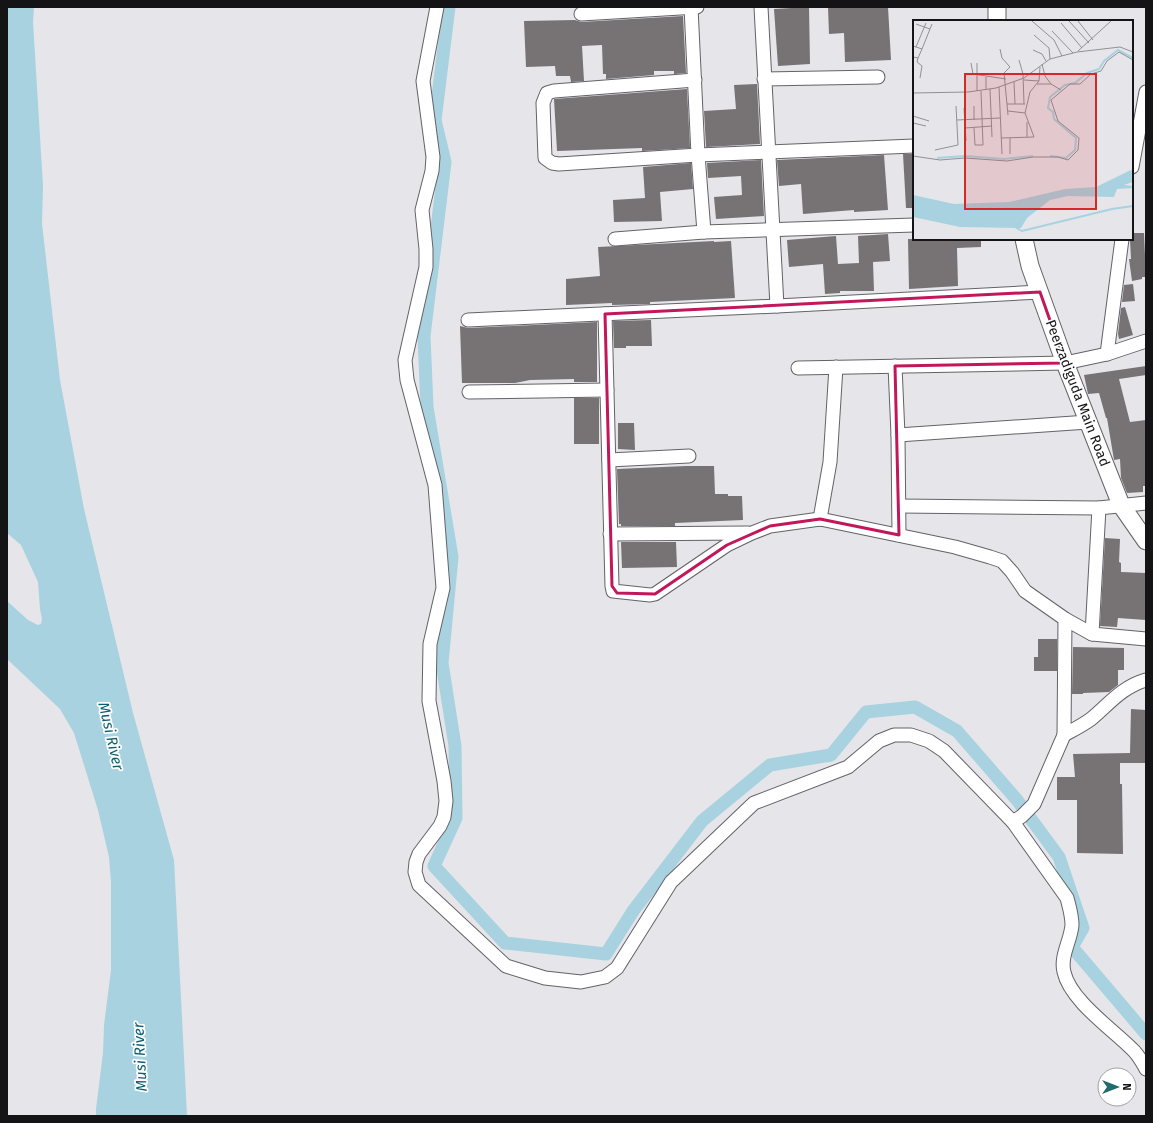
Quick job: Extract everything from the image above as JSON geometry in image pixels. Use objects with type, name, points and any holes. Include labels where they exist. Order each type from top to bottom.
[{"type":"street","points":[[437,7],[423,81],[433,157],[432,171],[422,210],[426,249],[426,267],[405,360],[407,380],[436,484],[443,588],[430,644],[429,701],[444,781],[446,801],[444,817],[440,826],[416,862],[415,872],[419,885],[506,966],[545,978],[581,982],[605,977],[617,968],[671,882],[754,803],[848,767],[879,741],[894,735],[911,735],[929,741],[944,751],[1017,819],[1066,898],[1071,912],[1072,925],[1064,952],[1063,971],[1070,988],[1094,1014],[1134,1050],[1146,1069]]},
{"type":"street","points":[[691,7],[698,155],[704,232]]},
{"type":"street","points":[[580,14],[696,7]]},
{"type":"street","points":[[761,7],[776,306]]},
{"type":"street","points":[[997,7],[997,20]]},
{"type":"street","points":[[764,79],[878,77]]},
{"type":"street","points":[[694,80],[547,93],[543,103],[545,158],[552,164],[559,164],[698,155],[913,146]]},
{"type":"street","points":[[1133,160],[1142,100]]},
{"type":"street","points":[[615,239],[704,232],[913,225]]},
{"type":"street","name":"Peerzadiguda Main Road","points":[[1024,240],[1030,266],[1065,363],[1121,505],[1146,541]]},
{"type":"street","points":[[1107,354],[1122,240]]},
{"type":"street","points":[[468,320],[1040,292]]},
{"type":"street","points":[[605,314],[610,534],[613,591],[650,595],[659,591],[727,545],[752,533],[770,526],[820,519],[955,547],[1002,561],[1012,572],[1025,591],[1065,619],[1092,634],[1146,639]]},
{"type":"street","points":[[798,368],[1065,363],[1107,354],[1146,341]]},
{"type":"street","points":[[895,366],[898,435],[899,535]]},
{"type":"street","points":[[820,519],[830,462],[836,367]]},
{"type":"street","points":[[469,392],[607,390]]},
{"type":"street","points":[[898,435],[1088,422]]},
{"type":"street","points":[[609,460],[689,456]]},
{"type":"street","points":[[899,506],[1099,508],[1146,504]]},
{"type":"street","points":[[1092,634],[1099,508]]},
{"type":"street","points":[[610,534],[752,533]]},
{"type":"street","points":[[1017,819],[1034,804],[1064,735],[1065,619]]},
{"type":"street","points":[[1064,735],[1089,720],[1124,689],[1146,680]]},
{"type":"highlighted area","points":[[1040,292],[1065,363],[895,366],[899,535],[820,519],[770,526],[727,545],[655,594],[617,593],[612,586],[605,314]]},
{"type":"water","name":"Musi River","points":[[7,7],[34,7],[33,22],[43,186],[42,224],[60,380],[84,509],[133,713],[174,860],[187,1116],[96,1116],[103,1053],[104,1025],[111,970],[111,882],[109,857],[98,810],[74,733],[60,709],[7,659],[7,601],[28,620],[38,625],[41,624],[42,619],[38,582],[21,545],[7,533]]},
{"type":"building","points":[[809,7],[810,64],[778,66],[774,9]]},
{"type":"building","points":[[828,7],[888,7],[891,60],[845,62],[844,33],[829,34]]},
{"type":"building","points":[[683,16],[686,73],[674,74],[674,71],[654,71],[654,75],[606,79],[606,74],[603,74],[602,45],[582,46],[584,81],[571,82],[570,76],[556,76],[555,66],[526,67],[524,21],[575,20],[581,22]]},
{"type":"building","points":[[757,84],[760,144],[706,147],[704,111],[736,109],[734,85]]},
{"type":"building","points":[[687,89],[690,148],[642,151],[642,148],[557,151],[554,99]]},
{"type":"building","points":[[903,154],[913,154],[913,208],[906,208]]},
{"type":"building","points":[[884,155],[888,210],[854,212],[854,210],[803,214],[801,184],[779,186],[777,160]]},
{"type":"building","points":[[761,160],[764,216],[716,219],[714,197],[742,195],[741,176],[708,178],[707,163]]},
{"type":"building","points":[[691,163],[693,189],[660,192],[662,221],[614,222],[613,200],[645,198],[643,167]]},
{"type":"building","points":[[1133,233],[1144,233],[1146,277],[1132,281],[1129,259],[1131,259],[1130,240],[1133,240]]},
{"type":"building","points":[[888,234],[890,261],[873,262],[874,291],[840,291],[840,293],[825,294],[823,264],[789,267],[787,240],[836,236],[838,264],[859,263],[858,236]]},
{"type":"building","points":[[908,239],[981,240],[981,247],[957,248],[958,286],[909,289]]},
{"type":"building","points":[[731,241],[735,298],[650,302],[650,304],[612,305],[612,303],[566,305],[566,279],[600,276],[598,247]]},
{"type":"building","points":[[1133,284],[1135,301],[1122,302],[1124,285]]},
{"type":"building","points":[[1125,307],[1133,335],[1119,339],[1118,334],[1121,308]]},
{"type":"building","points":[[651,320],[652,346],[626,346],[626,348],[614,348],[613,321]]},
{"type":"building","points":[[597,322],[597,382],[574,382],[574,379],[530,380],[515,383],[462,383],[460,326],[468,328]]},
{"type":"building","points":[[1146,366],[1146,375],[1119,379],[1130,422],[1146,420],[1146,486],[1143,486],[1143,492],[1127,493],[1121,478],[1120,459],[1114,460],[1107,418],[1099,393],[1088,394],[1084,375]]},
{"type":"building","points":[[574,398],[599,398],[599,444],[574,444]]},
{"type":"building","points":[[618,423],[634,423],[635,450],[618,449]]},
{"type":"building","points":[[714,466],[715,494],[742,496],[743,520],[675,523],[675,526],[621,526],[621,524],[619,524],[617,469]]},
{"type":"building","points":[[1105,538],[1120,539],[1119,562],[1121,563],[1121,572],[1146,573],[1146,620],[1118,618],[1117,627],[1100,626]]},
{"type":"building","points":[[621,542],[676,542],[677,567],[622,568]]},
{"type":"building","points":[[1038,639],[1057,639],[1057,671],[1034,671],[1034,657],[1038,657]]},
{"type":"building","points":[[1073,647],[1124,648],[1124,670],[1118,670],[1118,685],[1109,692],[1072,694]]},
{"type":"building","points":[[1131,709],[1146,710],[1146,763],[1120,763],[1120,784],[1122,784],[1123,854],[1077,853],[1077,800],[1057,800],[1057,777],[1075,777],[1073,754],[1130,753]]},
{"type":"waterway","points":[[449,7],[435,120],[445,162],[424,336],[427,407],[452,557],[442,663],[455,746],[456,818],[434,866],[505,943],[606,954],[633,911],[702,821],[770,765],[831,755],[866,712],[915,707],[957,731],[1017,800],[1059,857],[1083,928],[1072,947],[1146,1034]]}]
